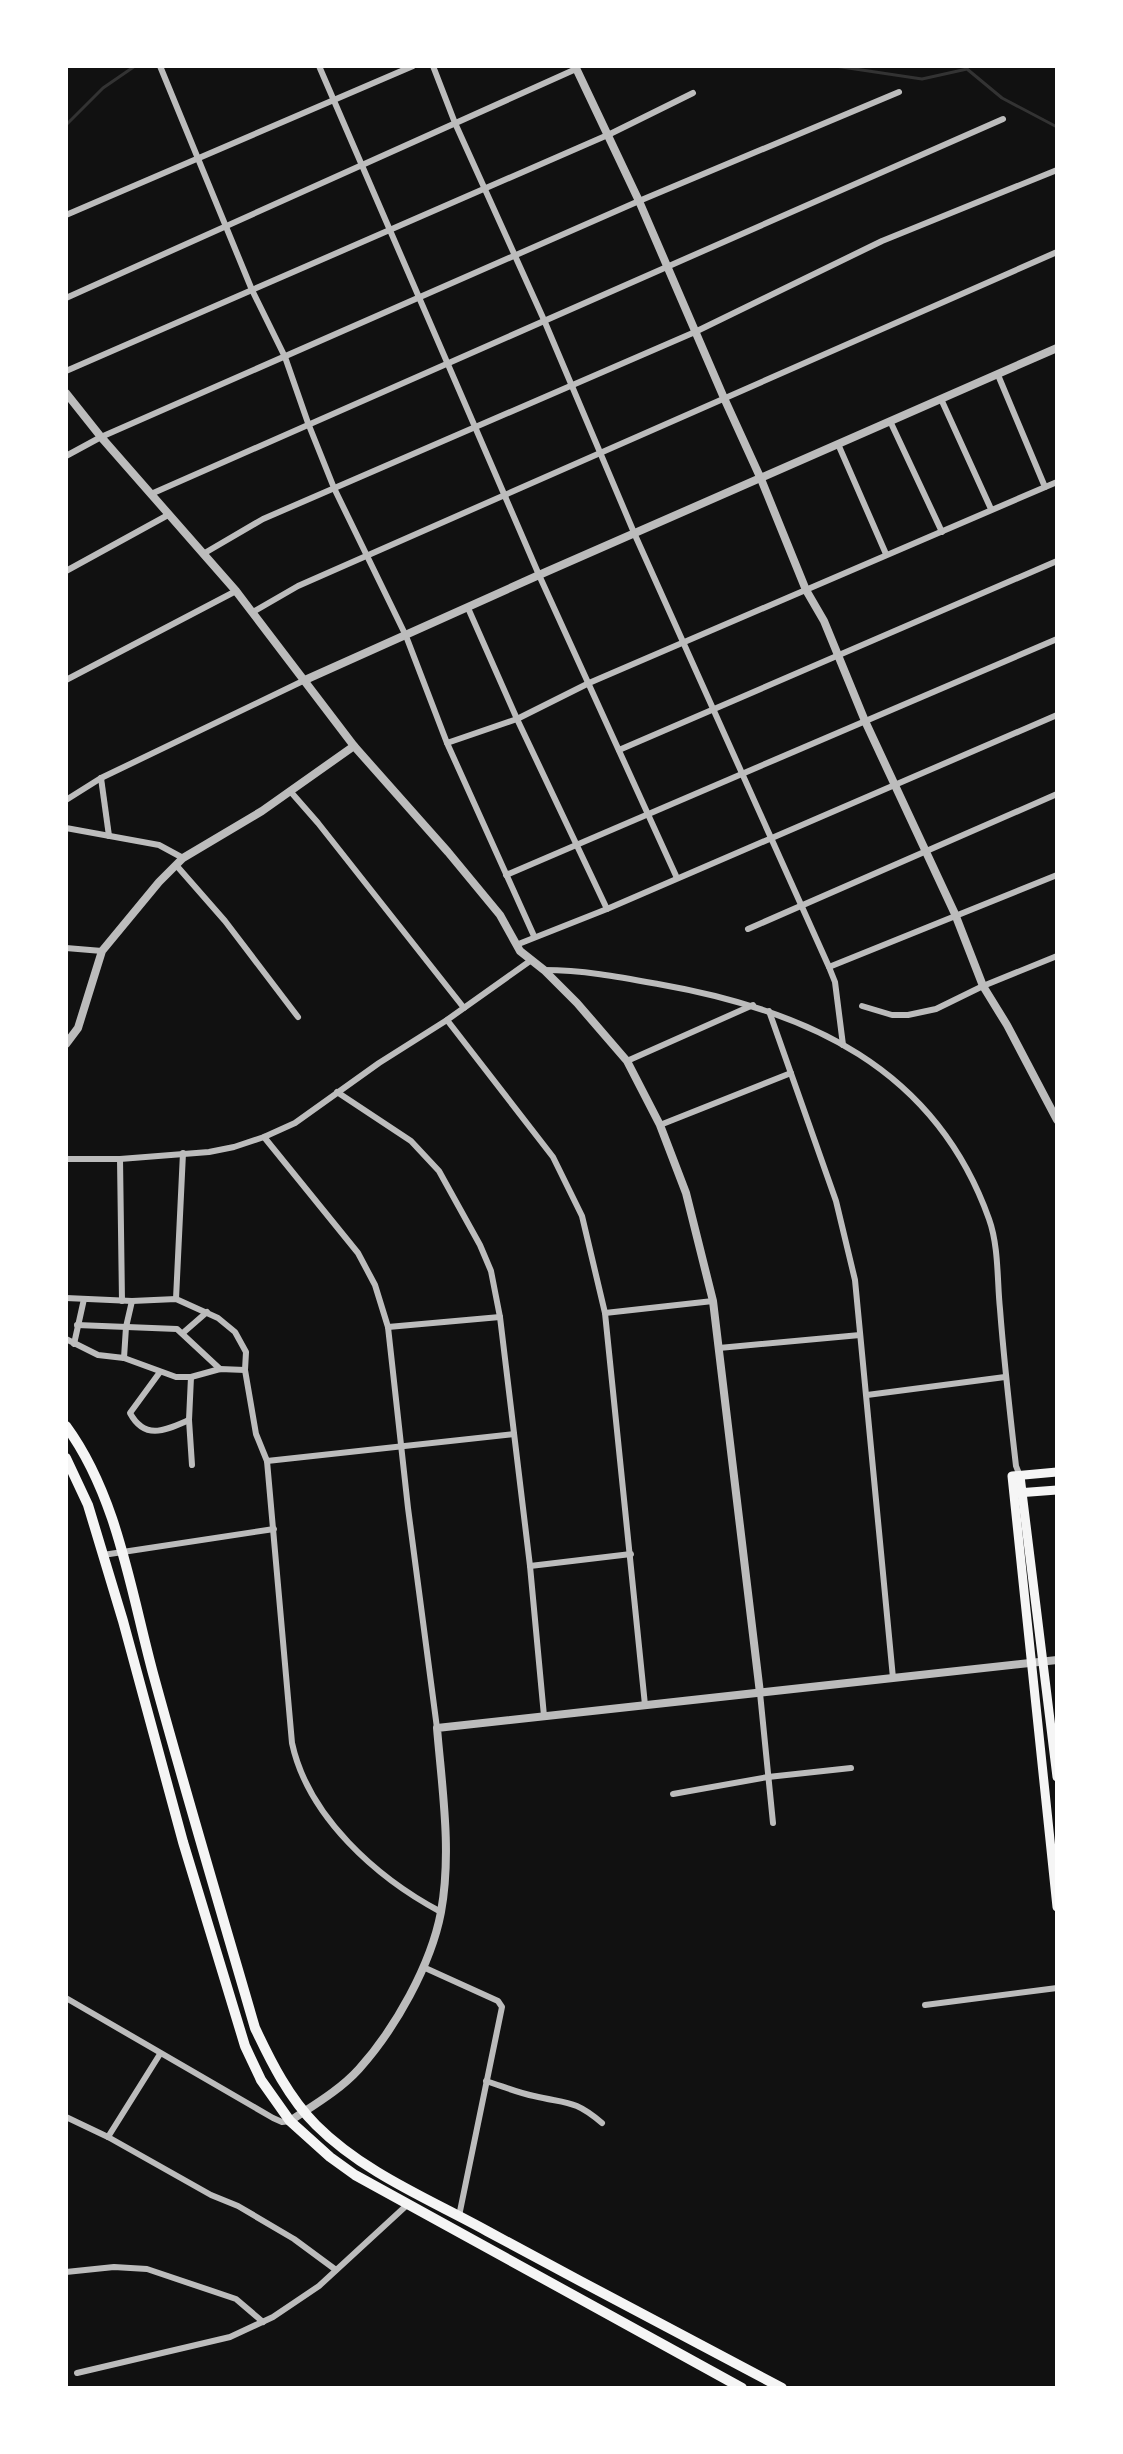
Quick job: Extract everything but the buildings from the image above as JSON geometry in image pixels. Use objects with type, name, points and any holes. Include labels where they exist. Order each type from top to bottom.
[{"type":"main road","points":[[66,1426],[94,1471],[121,1551],[255,2028],[270,2060],[304,2111],[331,2139],[359,2159],[459,2216],[782,2388]]},
{"type":"main road","points":[[66,1458],[88,1505],[236,2022],[261,2080],[290,2121],[330,2157],[407,2205],[742,2388]]},
{"type":"main road","points":[[1057,1472],[1016,1473],[1052,1804],[1057,1907]]},
{"type":"main road","points":[[1018,1493],[1057,1490]]},
{"type":"main road","points":[[1036,1662],[1057,1777]]},
{"type":"street","points":[[160,66],[252,290],[285,357],[334,488],[406,636],[447,743],[534,936]]},
{"type":"street","points":[[319,66],[539,575],[677,878]]},
{"type":"street","points":[[66,215],[413,66]]},
{"type":"street","points":[[433,66],[635,535],[829,967],[835,982],[843,1045]]},
{"type":"street","points":[[66,298],[576,68],[610,134],[761,479],[806,590],[824,621],[865,721],[955,914],[983,986],[1057,1120]]},
{"type":"street","points":[[66,456],[101,437],[639,201],[899,92]]},
{"type":"street","points":[[66,371],[610,134],[693,93]]},
{"type":"street","points":[[151,494],[1003,119]]},
{"type":"street","points":[[203,554],[263,519],[695,332],[882,241],[1057,170]]},
{"type":"street","points":[[253,612],[298,586],[368,554],[1057,252]]},
{"type":"street","points":[[66,800],[101,778],[305,680],[1057,348]]},
{"type":"street","points":[[998,375],[1045,487]]},
{"type":"street","points":[[66,393],[236,591],[354,746],[500,915],[516,945],[530,961],[544,970],[627,1061],[660,1125],[686,1193],[713,1301],[773,1823]]},
{"type":"street","points":[[941,399],[991,509]]},
{"type":"street","points":[[890,421],[942,532]]},
{"type":"street","points":[[838,444],[886,554]]},
{"type":"street","points":[[447,743],[517,719],[589,683],[1057,482]]},
{"type":"street","points":[[66,571],[168,515]]},
{"type":"street","points":[[619,750],[1057,561]]},
{"type":"street","points":[[66,680],[236,591]]},
{"type":"street","points":[[468,608],[607,909]]},
{"type":"street","points":[[506,875],[1057,639]]},
{"type":"street","points":[[516,945],[607,909],[1057,715]]},
{"type":"street","points":[[66,1044],[78,1028],[102,951],[147,895],[180,862],[354,746]]},
{"type":"street","points":[[101,778],[109,836]]},
{"type":"street","points":[[290,791],[464,1008]]},
{"type":"street","points":[[748,929],[1057,794]]},
{"type":"street","points":[[66,828],[159,845],[180,862],[298,1017]]},
{"type":"street","points":[[829,967],[1057,875]]},
{"type":"street","points":[[66,948],[102,951]]},
{"type":"street","points":[[862,1006],[892,1015],[936,1009],[1057,956]]},
{"type":"street","points":[[66,1159],[120,1159],[183,1153],[234,1147],[264,1137],[295,1123],[530,961]]},
{"type":"street","points":[[544,970],[601,974],[690,990],[753,1005],[793,1019],[843,1045],[893,1078],[926,1109],[963,1159],[991,1222],[1016,1473]]},
{"type":"street","points":[[627,1061],[753,1005]]},
{"type":"street","points":[[769,1011],[836,1201],[855,1280],[893,1678]]},
{"type":"street","points":[[447,1020],[553,1157],[582,1216],[605,1313],[645,1705]]},
{"type":"street","points":[[660,1125],[791,1073]]},
{"type":"street","points":[[337,1092],[411,1141],[439,1171],[491,1271],[500,1317],[530,1566],[544,1716]]},
{"type":"street","points":[[66,1998],[273,2118],[290,2121],[332,2092],[358,2069],[402,2007],[423,1967],[441,1912],[446,1843],[437,1728],[388,1327],[375,1285],[358,1253],[264,1137]]},
{"type":"street","points":[[176,1299],[183,1153]]},
{"type":"street","points":[[120,1159],[122,1301]]},
{"type":"street","points":[[66,1298],[122,1301],[176,1299],[218,1318],[242,1341],[256,1434],[267,1461],[296,1760],[314,1799],[332,1823],[396,1886],[441,1912]]},
{"type":"street","points":[[74,1344],[84,1299]]},
{"type":"street","points":[[124,1358],[132,1301]]},
{"type":"street","points":[[605,1313],[713,1301]]},
{"type":"street","points":[[184,1332],[207,1312]]},
{"type":"street","points":[[388,1327],[500,1317]]},
{"type":"street","points":[[77,1325],[169,1328],[184,1332],[220,1369]]},
{"type":"street","points":[[719,1348],[860,1335]]},
{"type":"street","points":[[66,1339],[98,1355],[124,1358],[176,1377],[191,1377],[220,1369],[245,1370]]},
{"type":"street","points":[[160,1372],[130,1413],[133,1419],[144,1430],[159,1433],[189,1420]]},
{"type":"street","points":[[191,1377],[189,1420],[192,1465]]},
{"type":"street","points":[[867,1395],[1005,1377]]},
{"type":"street","points":[[267,1461],[514,1434]]},
{"type":"street","points":[[103,1555],[274,1529]]},
{"type":"street","points":[[530,1566],[631,1554]]},
{"type":"street","points":[[437,1728],[1057,1660]]},
{"type":"street","points":[[673,1794],[768,1777],[851,1768]]},
{"type":"street","points":[[423,1967],[501,2004],[502,2009],[459,2216]]},
{"type":"street","points":[[925,2005],[1057,1988]]},
{"type":"street","points":[[108,2137],[160,2054]]},
{"type":"street","points":[[486,2081],[534,2096],[569,2101],[602,2123]]},
{"type":"street","points":[[66,2117],[211,2195],[238,2206],[336,2270]]},
{"type":"street","points":[[77,2373],[230,2337],[263,2322],[304,2297],[407,2205]]},
{"type":"street","points":[[66,2272],[114,2267],[147,2269],[236,2299],[263,2322]]},
{"type":"waterway","points":[[66,125],[103,88],[135,66]]},
{"type":"waterway","points":[[835,66],[922,79],[967,69],[1002,98],[1057,127]]}]
